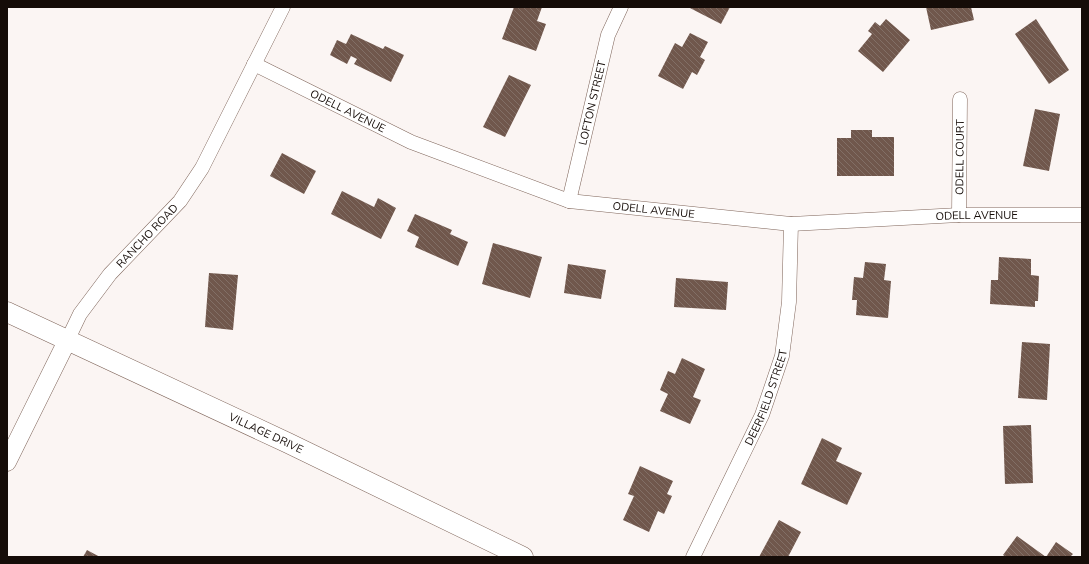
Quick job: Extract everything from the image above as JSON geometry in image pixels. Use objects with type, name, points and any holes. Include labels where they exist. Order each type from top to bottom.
[{"type":"main road","name":"VILLAGE DRIVE","points":[[7,312],[523,557]]},
{"type":"street","name":"RANCHO ROAD","points":[[7,462],[80,314],[110,274],[180,201],[202,168],[282,7]]},
{"type":"street","name":"LOFTON STREET","points":[[569,201],[608,34],[621,7]]},
{"type":"street","name":"ODELL AVENUE","points":[[254,64],[411,142],[569,201],[791,224],[959,215],[1082,215]]},
{"type":"street","name":"ODELL COURT","points":[[959,215],[960,99]]},
{"type":"street","name":"DEERFIELD STREET","points":[[693,557],[762,415],[782,356],[789,302],[791,224]]},
{"type":"building","points":[[514,7],[542,7],[537,21],[546,24],[536,51],[502,39]]},
{"type":"building","points":[[688,7],[730,7],[721,24]]},
{"type":"building","points":[[926,7],[971,7],[974,20],[931,30]]},
{"type":"building","points":[[886,19],[910,40],[883,72],[858,51],[872,34],[868,31],[875,22],[880,26]]},
{"type":"building","points":[[1036,19],[1069,70],[1049,84],[1015,34]]},
{"type":"building","points":[[690,33],[708,42],[700,57],[705,60],[697,75],[692,72],[683,89],[658,76],[675,43],[682,47]]},
{"type":"building","points":[[351,34],[383,49],[385,46],[404,55],[391,82],[354,64],[357,59],[351,56],[347,64],[330,55],[337,40],[346,44]]},
{"type":"building","points":[[509,75],[531,85],[505,137],[483,127]]},
{"type":"building","points":[[1035,109],[1060,114],[1049,171],[1023,166]]},
{"type":"building","points":[[851,130],[872,130],[872,137],[894,137],[894,176],[837,176],[837,138],[851,138]]},
{"type":"building","points":[[282,153],[316,171],[304,194],[270,176]]},
{"type":"building","points":[[342,191],[374,207],[378,198],[396,208],[381,239],[331,214]]},
{"type":"building","points":[[415,214],[452,230],[450,234],[468,242],[458,266],[415,247],[419,237],[407,231]]},
{"type":"building","points":[[493,243],[542,257],[530,298],[482,284]]},
{"type":"building","points":[[999,257],[1031,259],[1031,275],[1039,276],[1038,301],[1035,301],[1035,307],[990,304],[991,280],[998,280]]},
{"type":"building","points":[[865,262],[886,264],[884,280],[891,281],[888,318],[856,315],[857,300],[852,300],[854,277],[863,278]]},
{"type":"building","points":[[568,264],[606,270],[601,299],[564,293]]},
{"type":"building","points":[[209,273],[238,275],[233,330],[205,327]]},
{"type":"building","points":[[676,278],[728,282],[726,310],[674,307]]},
{"type":"building","points":[[1022,342],[1050,344],[1047,400],[1018,398]]},
{"type":"building","points":[[682,358],[705,369],[693,397],[701,400],[690,424],[660,411],[668,394],[660,390],[668,371],[675,374]]},
{"type":"building","points":[[1031,425],[1033,483],[1005,484],[1003,426]]},
{"type":"building","points":[[822,438],[842,448],[836,461],[862,473],[847,505],[801,484]]},
{"type":"building","points":[[640,466],[673,481],[667,494],[672,496],[664,514],[658,511],[649,532],[623,520],[634,496],[628,494]]},
{"type":"building","points":[[779,520],[801,532],[788,557],[759,557]]},
{"type":"building","points":[[1017,536],[1046,557],[1006,557],[1003,555]]},
{"type":"building","points":[[1056,542],[1073,554],[1070,557],[1046,557]]},
{"type":"building","points":[[87,550],[100,557],[83,557]]}]
